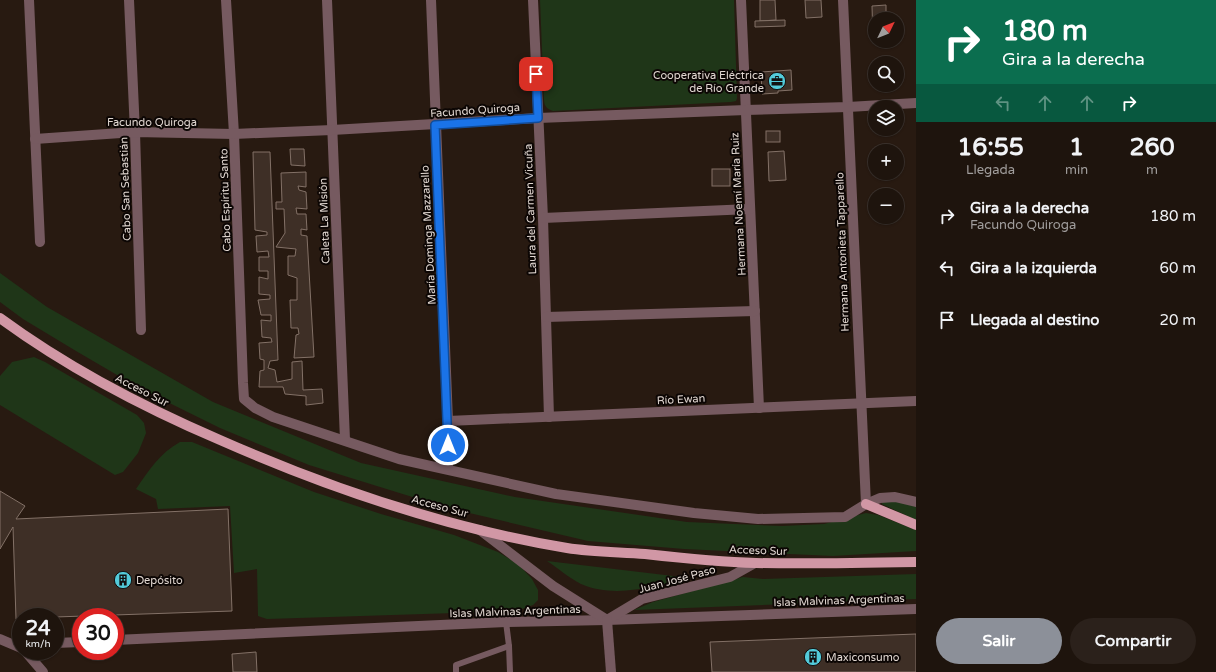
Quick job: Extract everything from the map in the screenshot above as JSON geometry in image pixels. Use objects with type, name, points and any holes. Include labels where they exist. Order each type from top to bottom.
[{"type":"main road","name":"Acceso Sur","points":[[0,318],[76,368],[136,401],[188,426],[287,469],[339,488],[396,507],[480,530],[569,548],[755,563],[916,562]]},
{"type":"main road","points":[[866,504],[916,525]]},
{"type":"street","points":[[29,0],[40,242]]},
{"type":"street","name":"Cabo San Sebastián","points":[[129,0],[141,330]]},
{"type":"street","name":"Cabo Espíritu Santo","points":[[226,0],[234,134],[244,399],[255,408],[273,417],[345,440]]},
{"type":"street","name":"Caleta La Misión","points":[[327,0],[345,440]]},
{"type":"street","name":"María Dominga Mazzarello","points":[[431,0],[448,421],[448,469]]},
{"type":"street","name":"Laura del Carmen Vicuña","points":[[533,0],[543,218],[549,417]]},
{"type":"street","name":"Hermana Noemí María Ruiz","points":[[742,0],[759,408]]},
{"type":"street","name":"Hermana Antonieta Tapparello","points":[[844,0],[860,404],[866,504]]},
{"type":"street","name":"Facundo Quiroga","points":[[35,139],[135,132],[234,134],[332,130],[538,118],[848,107],[916,103]]},
{"type":"street","points":[[543,218],[750,209]]},
{"type":"street","points":[[546,317],[755,311]]},
{"type":"street","name":"Río Ewan","points":[[448,421],[916,401]]},
{"type":"street","points":[[345,440],[399,459],[556,494],[694,513],[758,519],[845,517],[866,504],[880,498],[896,497],[916,502]]},
{"type":"street","points":[[480,530],[553,586],[608,620],[611,672]]},
{"type":"street","name":"Juan José Paso","points":[[608,620],[642,599],[730,577],[755,563]]},
{"type":"street","name":"Islas Malvinas Argentinas","points":[[124,640],[506,622],[608,620],[916,609]]},
{"type":"street","points":[[0,639],[12,644]]},
{"type":"street","points":[[0,647],[12,648]]},
{"type":"street","points":[[33,660],[43,672]]},
{"type":"lane","points":[[506,622],[510,672]]},
{"type":"lane","points":[[456,672],[456,665],[509,646]]},
{"type":"green space","points":[[540,0],[734,0],[736,101],[553,111],[549,109],[545,106],[544,102]]},
{"type":"green space","points":[[0,273],[47,307],[213,402],[361,463],[515,497],[687,522],[782,526],[824,524],[866,513],[878,515],[916,530],[916,551],[833,556],[684,549],[588,541],[448,508],[309,465],[220,428],[141,389],[23,319],[0,302]]},
{"type":"green space","points":[[34,357],[137,415],[144,423],[146,433],[138,453],[123,472],[115,475],[0,405],[0,376],[12,362]]},
{"type":"green space","points":[[180,442],[192,442],[314,492],[381,514],[454,535],[498,552],[518,564],[532,579],[538,590],[538,600],[533,605],[517,611],[267,619],[258,616],[257,569],[234,573],[230,506],[158,509],[156,499],[136,489],[150,469],[161,457]]},
{"type":"green space","points":[[892,500],[916,505],[916,520],[882,504],[882,501]]},
{"type":"green space","points":[[547,561],[690,578],[636,590],[608,591],[581,584]]},
{"type":"green space","points":[[916,574],[916,599],[634,610],[653,602],[743,577],[763,579]]},
{"type":"building","points":[[760,0],[775,0],[776,20],[760,21]]},
{"type":"building","points":[[805,0],[821,0],[822,17],[806,18]]},
{"type":"building","points":[[886,5],[886,12],[872,12],[872,6]]},
{"type":"building","points":[[785,20],[785,26],[755,27],[755,21]]},
{"type":"building","name":"Cooperativa Eléctrica de Río Grande","points":[[791,70],[792,90],[762,94],[761,72]]},
{"type":"building","points":[[766,131],[780,131],[780,142],[766,142]]},
{"type":"building","points":[[290,149],[304,149],[305,166],[291,165]]},
{"type":"building","points":[[784,151],[786,180],[769,181],[768,152]]},
{"type":"building","points":[[253,152],[270,152],[278,360],[270,361],[268,368],[275,370],[277,382],[292,379],[292,362],[302,361],[303,390],[322,389],[323,403],[306,405],[306,396],[285,394],[283,387],[259,387],[260,371],[264,370],[264,360],[260,359],[259,343],[272,342],[271,338],[262,337],[261,320],[271,321],[271,315],[261,315],[258,300],[270,299],[270,295],[259,294],[259,277],[268,279],[268,271],[259,271],[259,257],[269,257],[268,251],[257,252],[256,236],[267,235],[267,232],[255,230]]},
{"type":"building","points":[[712,169],[730,169],[730,186],[712,186]]},
{"type":"building","points":[[306,172],[306,187],[298,186],[299,190],[306,192],[307,209],[296,208],[297,214],[306,214],[307,230],[301,229],[301,235],[307,236],[314,357],[294,358],[296,335],[299,334],[298,328],[291,328],[290,300],[297,300],[297,278],[288,275],[288,256],[295,256],[296,249],[276,247],[285,233],[284,209],[276,209],[276,202],[282,202],[281,173]]},
{"type":"building","name":"Depósito","points":[[0,491],[25,506],[16,519],[228,509],[232,611],[124,615],[124,608],[72,608],[72,616],[64,617],[64,608],[16,608],[13,527],[0,549]]},
{"type":"building","name":"Maxiconsumo","points":[[916,634],[916,672],[712,672],[710,642]]},
{"type":"building","points":[[256,652],[257,672],[233,672],[232,654]]},
{"type":"place","name":"Cooperativa Eléctrica de Río Grande","points":[[777,81]]},
{"type":"place","name":"Depósito","points":[[123,580]]},
{"type":"place","name":"Maxiconsumo","points":[[813,657]]},
{"type":"route","points":[[448,445],[435,125],[538,118],[536,74]]}]
